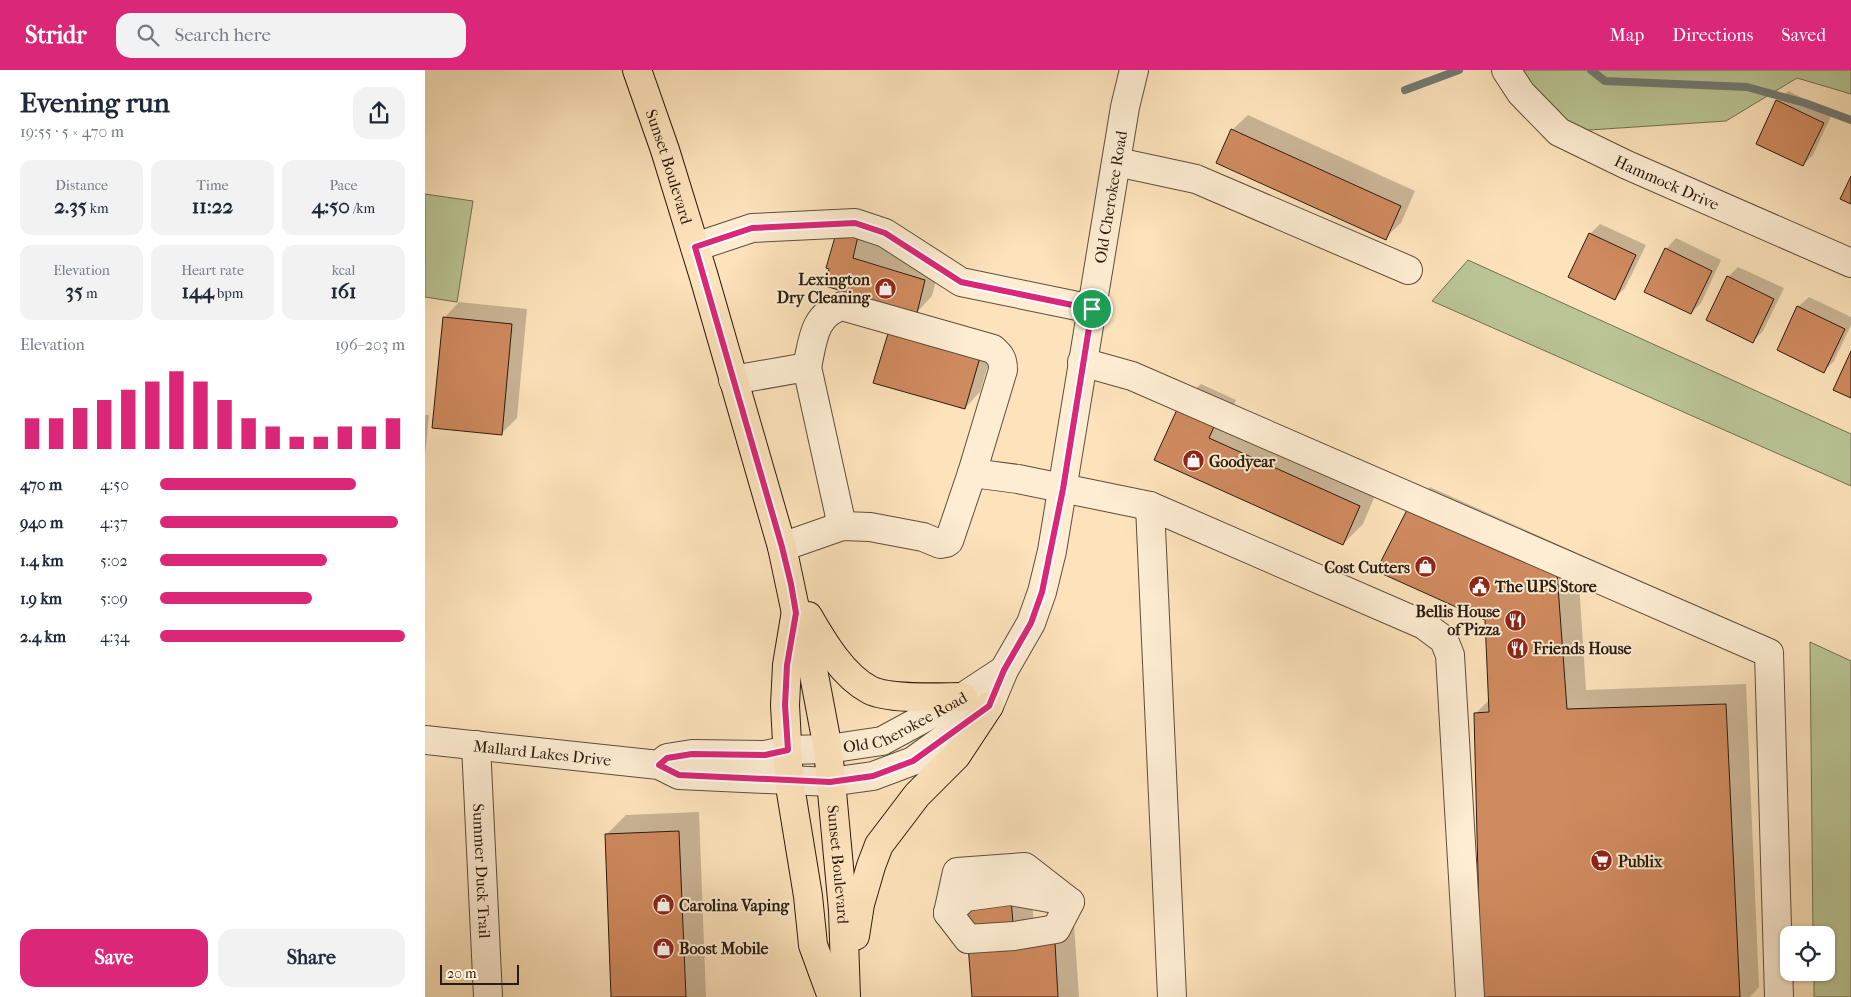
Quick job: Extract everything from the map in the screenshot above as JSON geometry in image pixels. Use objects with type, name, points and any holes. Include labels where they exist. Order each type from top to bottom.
[{"type":"main road","name":"Sunset Boulevard","points":[[637,70],[665,150],[695,247],[782,547],[796,613],[811,658],[828,749],[843,910],[846,997]]},
{"type":"main road","points":[[791,584],[823,642],[852,676],[871,690],[898,696],[963,697]]},
{"type":"main road","points":[[796,613],[787,665],[785,705],[789,780],[808,896],[813,945],[832,997]]},
{"type":"main road","points":[[846,997],[860,904],[879,845],[917,795],[955,756],[989,706]]},
{"type":"street","name":"Old Cherokee Road","points":[[830,782],[873,776],[913,761],[989,706],[1004,670],[1031,623],[1042,592],[1063,489],[1082,362],[1125,107],[1134,70]]},
{"type":"street","name":"Hammock Drive","points":[[1507,70],[1521,94],[1559,132],[1627,165],[1851,263]]},
{"type":"street","points":[[1117,162],[1195,179],[1408,270]]},
{"type":"street","points":[[695,247],[752,228],[855,223],[885,233],[961,282],[1092,309]]},
{"type":"street","points":[[782,547],[842,526],[870,527],[923,538],[940,544],[946,543],[972,473],[1003,370],[1003,362],[993,349],[842,306],[832,309],[823,316],[817,328],[807,367],[842,526]]},
{"type":"street","points":[[1082,362],[1132,376],[1769,654],[1779,997]]},
{"type":"street","points":[[733,380],[807,367]]},
{"type":"street","points":[[972,473],[1018,478],[1150,506],[1423,625],[1444,640],[1450,664],[1470,997]]},
{"type":"street","points":[[1150,506],[1172,997]]},
{"type":"street","name":"Old Cherokee Road","points":[[828,749],[882,741],[963,697],[1004,670]]},
{"type":"street","name":"Mallard Lakes Drive","points":[[425,740],[659,765],[679,775],[830,782]]},
{"type":"street","name":"Summer Duck Trail","points":[[475,745],[488,997]]},
{"type":"street","name":"Mallard Lakes Drive","points":[[659,765],[667,758],[692,754],[765,755],[788,750],[828,749]]},
{"type":"street","points":[[1025,867],[1070,902],[948,913],[957,872],[1025,867]]},
{"type":"green space","points":[[1506,70],[1851,70],[1851,94],[1797,78],[1726,121],[1559,132]]},
{"type":"green space","points":[[425,194],[473,201],[457,302],[425,297]]},
{"type":"green space","points":[[1468,260],[1851,434],[1851,486],[1432,301]]},
{"type":"green space","points":[[1810,642],[1851,661],[1851,997],[1814,997],[1814,981],[1835,981],[1835,926],[1813,926]]},
{"type":"building","points":[[1776,100],[1824,123],[1803,166],[1756,144]]},
{"type":"building","points":[[1231,129],[1401,206],[1386,240],[1216,163]]},
{"type":"building","points":[[1851,176],[1851,204],[1840,199]]},
{"type":"building","points":[[837,230],[858,236],[853,258],[925,280],[917,313],[825,286],[829,269],[826,268]]},
{"type":"building","points":[[1589,233],[1636,255],[1615,300],[1568,277]]},
{"type":"building","points":[[1665,248],[1712,271],[1691,314],[1644,292]]},
{"type":"building","points":[[1727,276],[1774,299],[1753,343],[1706,320]]},
{"type":"building","points":[[1797,306],[1845,329],[1824,373],[1777,350]]},
{"type":"building","points":[[443,317],[512,324],[502,435],[432,428]]},
{"type":"building","points":[[890,327],[981,354],[965,409],[873,383]]},
{"type":"building","points":[[1851,351],[1851,398],[1833,390]]},
{"type":"building","points":[[1180,403],[1217,420],[1209,438],[1360,506],[1343,545],[1154,460]]},
{"type":"building","points":[[1409,506],[1557,573],[1567,709],[1726,704],[1740,997],[1481,997],[1474,713],[1489,712],[1485,620],[1376,571]]},
{"type":"building","points":[[679,831],[686,997],[611,997],[605,834]]},
{"type":"building","points":[[1009,876],[1015,946],[1055,943],[1058,997],[972,997],[963,880]]},
{"type":"waterway","points":[[1405,90],[1459,70]]},
{"type":"waterway","points":[[1591,70],[1605,81],[1747,87],[1805,103],[1851,120]]},
{"type":"place","name":"Lexington Dry Cleaning","points":[[886,288]]},
{"type":"place","name":"Goodyear","points":[[1193,461]]},
{"type":"place","name":"Cost Cutters","points":[[1426,567]]},
{"type":"place","name":"The UPS Store","points":[[1479,586]]},
{"type":"place","name":"Bellis House of Pizza","points":[[1516,620]]},
{"type":"place","name":"Friends House","points":[[1517,648]]},
{"type":"place","name":"Publix","points":[[1602,861]]},
{"type":"place","name":"Carolina Vaping","points":[[663,905]]},
{"type":"place","name":"Boost Mobile","points":[[663,948]]},
{"type":"route","points":[[855,223],[885,233],[961,282],[1092,309],[1063,489],[1052,551],[1042,592],[1031,623],[1004,670],[989,706],[913,761],[873,776],[852,780],[830,782],[679,775],[659,765],[667,758],[692,754],[765,755],[788,750],[785,705],[787,665],[796,613],[791,584],[695,247],[752,228],[855,223]]}]
